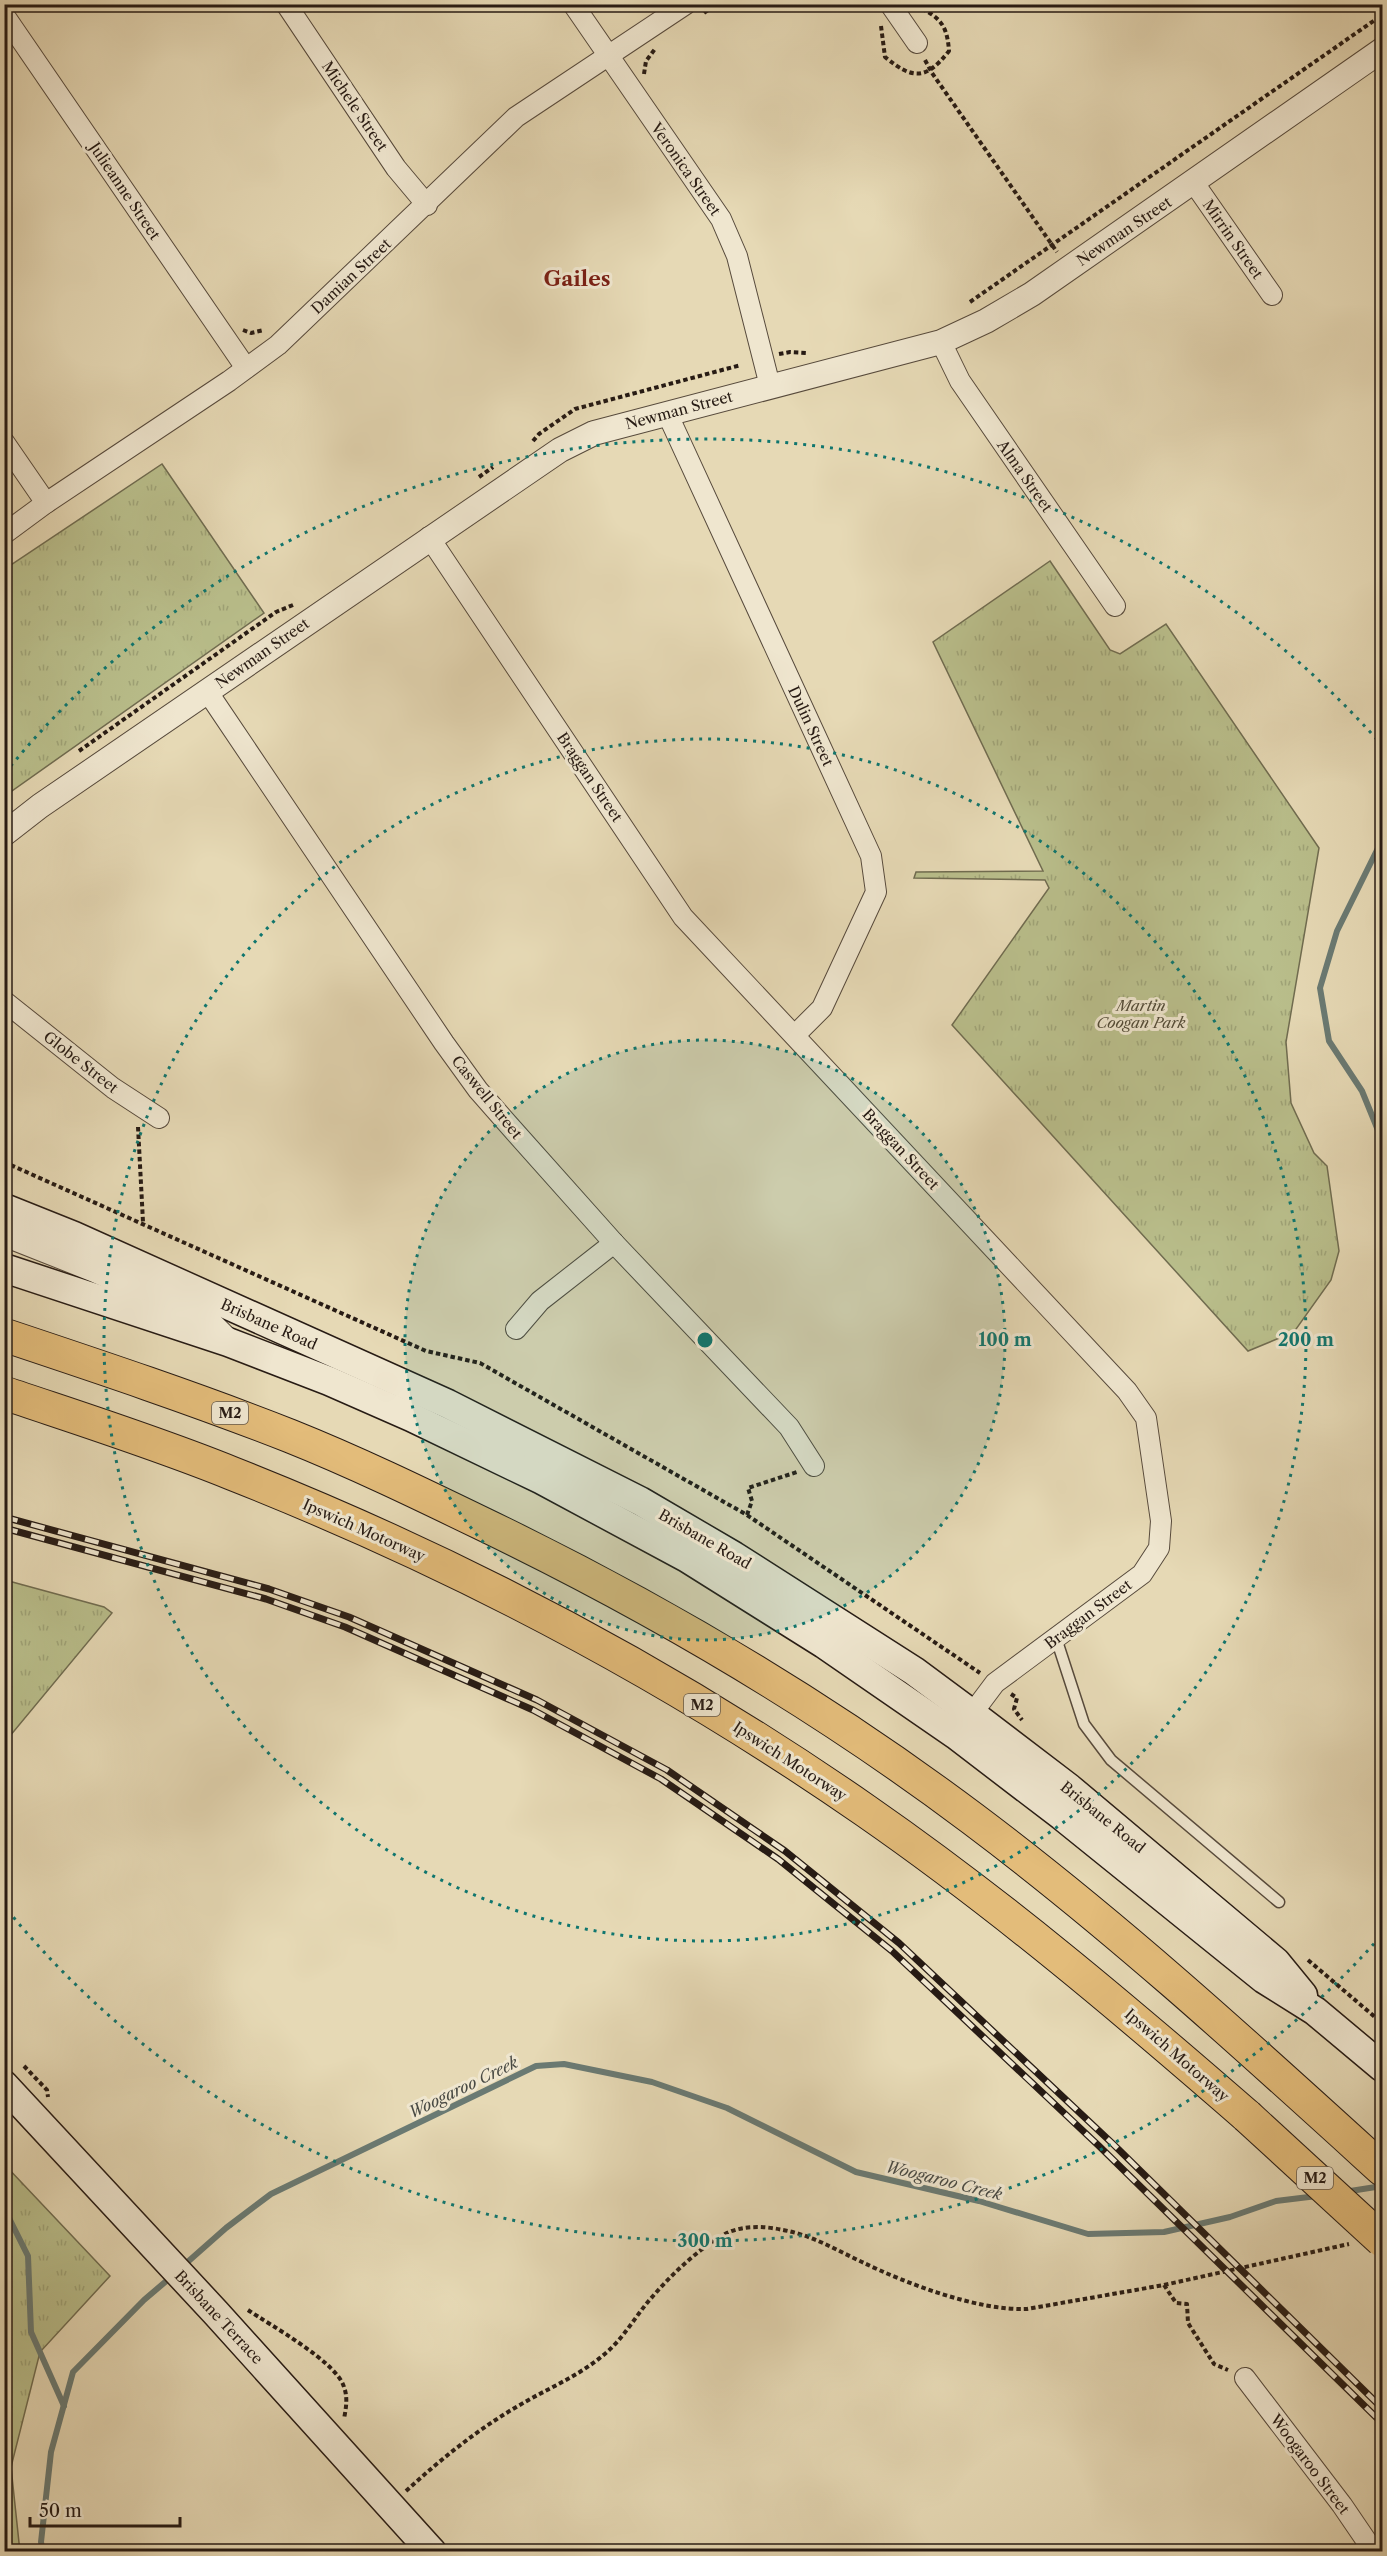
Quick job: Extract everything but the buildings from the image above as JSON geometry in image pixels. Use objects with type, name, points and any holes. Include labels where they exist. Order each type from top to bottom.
[{"type":"highway","name":"M2","points":[[4,1335],[202,1402],[324,1451],[544,1554],[699,1638],[813,1708],[978,1823],[1122,1936],[1383,2169]]},
{"type":"highway","name":"Ipswich Motorway","points":[[4,1393],[136,1437],[318,1509],[514,1600],[624,1659],[790,1760],[866,1811],[957,1877],[1101,1990],[1247,2116],[1371,2241]]},
{"type":"main road","name":"Brisbane Road","points":[[4,1208],[74,1236],[448,1404],[640,1501],[753,1567],[904,1665],[1071,1824],[1264,1979],[1316,2011],[1383,2067]]},
{"type":"main road","name":"Brisbane Road","points":[[4,1268],[228,1342],[411,1417],[532,1475],[687,1558],[779,1615],[895,1692],[964,1724]]},
{"type":"main road","name":"Brisbane Terrace","points":[[4,2085],[134,2226],[228,2309],[337,2446],[432,2552]]},
{"type":"street","name":"Michele Street","points":[[286,4],[396,168],[426,205]]},
{"type":"street","name":"Veronica Street","points":[[573,4],[721,219],[737,256],[770,386]]},
{"type":"street","name":"Damian Street","points":[[4,534],[278,345],[516,117],[686,4]]},
{"type":"street","points":[[890,4],[917,43]]},
{"type":"street","name":"Julieanne Street","points":[[4,15],[246,368]]},
{"type":"street","name":"Newman Street","points":[[4,834],[40,806],[429,537],[560,450],[594,433],[940,342],[986,321],[1069,269],[1383,50]]},
{"type":"street","name":"Mirrin Street","points":[[1194,183],[1272,295]]},
{"type":"street","name":"Alma Street","points":[[940,342],[960,381],[1115,606]]},
{"type":"street","name":"Dulin Street","points":[[667,413],[871,856],[876,892],[822,1008],[795,1035]]},
{"type":"street","points":[[4,442],[46,503]]},
{"type":"street","name":"Braggan Street","points":[[429,537],[683,917],[1127,1391],[1146,1418],[1161,1521],[1159,1548],[1142,1574],[995,1683],[964,1724]]},
{"type":"street","name":"Caswell Street","points":[[207,691],[478,1090],[614,1243],[789,1427],[814,1466]]},
{"type":"street","name":"Globe Street","points":[[4,1001],[137,1105],[159,1118]]},
{"type":"street","points":[[4,1234],[95,1270],[208,1322],[228,1342]]},
{"type":"street","points":[[516,1329],[540,1301],[614,1243]]},
{"type":"street","name":"Woogaroo Street","points":[[1245,2378],[1342,2505],[1374,2552]]},
{"type":"lane","points":[[1056,1638],[1084,1724],[1111,1760],[1279,1902]]},
{"type":"path","points":[[965,306],[1383,15]]},
{"type":"path","points":[[917,43],[932,73],[1069,269]]},
{"type":"path","points":[[778,354],[816,351]]},
{"type":"path","points":[[137,1105],[143,1222]]},
{"type":"path","points":[[747,1515],[752,1501],[748,1488],[814,1466]]},
{"type":"path","points":[[390,2506],[462,2443],[529,2399],[567,2381],[607,2352],[666,2281],[703,2249],[728,2233],[763,2227],[804,2235],[887,2274],[993,2307],[1028,2309],[1164,2284],[1371,2241]]},
{"type":"path","points":[[1164,2284],[1176,2303],[1187,2304],[1188,2323],[1214,2364],[1245,2378]]},
{"type":"path","points":[[228,2309],[309,2351],[344,2385],[347,2400],[337,2446]]},
{"type":"green space","points":[[162,464],[264,613],[9,793],[4,788],[5,569]]},
{"type":"green space","name":"Martin Coogan Park","points":[[1050,561],[1110,650],[1120,654],[1166,624],[1319,848],[1286,1042],[1291,1103],[1314,1153],[1327,1166],[1339,1251],[1331,1280],[1294,1332],[1248,1351],[952,1025],[1049,888],[1045,880],[914,878],[916,872],[1043,871],[933,642]]},
{"type":"green space","points":[[5,1580],[104,1607],[112,1613],[5,1742]]},
{"type":"green space","points":[[5,2165],[110,2276],[40,2352],[11,2467],[20,2552],[4,2551]]},
{"type":"waterway","name":"Woogaroo Creek","points":[[1382,840],[1337,931],[1320,988],[1329,1041],[1362,1091],[1382,1140]]},
{"type":"waterway","name":"Woogaroo Creek","points":[[1382,1421],[1378,1430],[1382,1458]]},
{"type":"waterway","name":"Woogaroo Creek","points":[[183,2266],[226,2228],[271,2194],[536,2066],[564,2064],[652,2082],[727,2108],[856,2172],[979,2201],[1088,2234],[1164,2232],[1230,2217],[1276,2201],[1317,2196]]},
{"type":"waterway","name":"Woogaroo Creek","points":[[1344,2192],[1382,2186]]},
{"type":"waterway","points":[[4,2208],[28,2256],[31,2332],[64,2406]]},
{"type":"waterway","name":"Woogaroo Creek","points":[[43,2552],[41,2542],[51,2452],[73,2372],[144,2300],[171,2277]]},
{"type":"railway","points":[[4,1517],[269,1589],[349,1617],[537,1700],[667,1770],[785,1851],[899,1943],[1113,2144],[1382,2408]]},
{"type":"railway","points":[[4,1528],[266,1599],[345,1627],[533,1710],[661,1779],[778,1859],[892,1951],[1099,2146],[1382,2423]]},
{"type":"district","name":"Gailes","points":[[577,278]]}]
